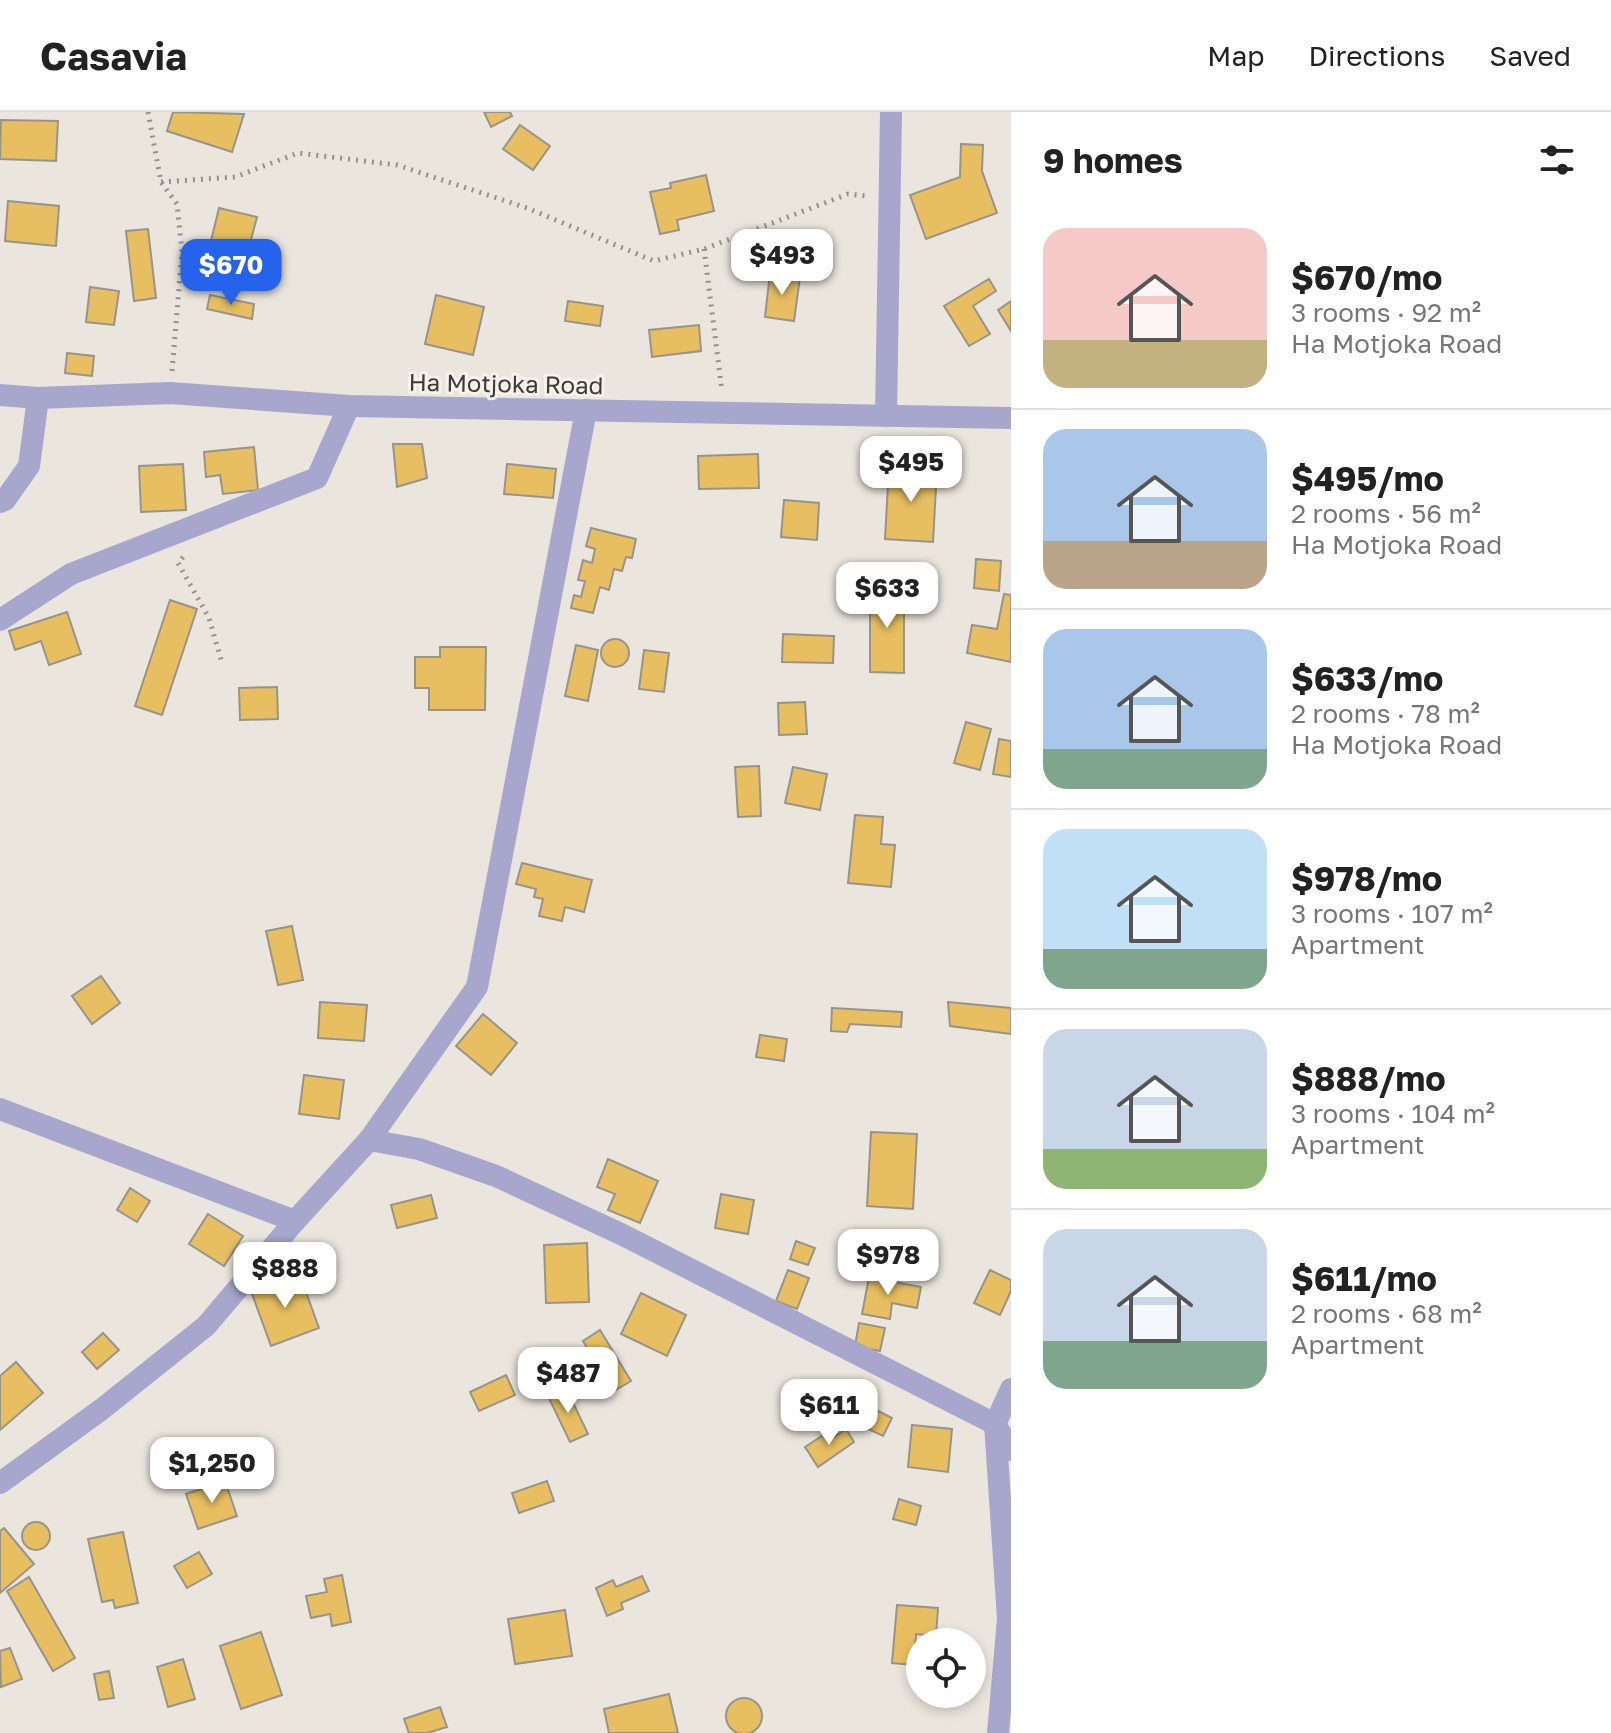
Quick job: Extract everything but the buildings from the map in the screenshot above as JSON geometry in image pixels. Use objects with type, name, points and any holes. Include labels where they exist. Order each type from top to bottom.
[{"type":"street","points":[[886,416],[891,112]]},
{"type":"street","name":"Ha Motjoka Road","points":[[0,395],[38,398],[170,393],[349,406],[1011,418]]},
{"type":"street","points":[[0,502],[5,500],[29,466],[38,398]]},
{"type":"street","points":[[0,620],[71,574],[317,478],[349,406]]},
{"type":"street","points":[[0,1483],[102,1409],[206,1326],[369,1140],[477,987],[586,410]]},
{"type":"street","points":[[0,1109],[295,1221]]},
{"type":"street","points":[[369,1140],[419,1149],[496,1176],[621,1234],[995,1424],[1011,1450]]},
{"type":"street","points":[[998,1733],[1008,1619],[995,1424],[1011,1389]]},
{"type":"path","points":[[148,112],[161,182],[177,204],[182,252],[170,393]]},
{"type":"path","points":[[161,182],[235,177],[298,153],[397,165],[527,208],[654,261],[704,249],[848,194],[889,197]]},
{"type":"path","points":[[704,249],[725,413]]},
{"type":"path","points":[[205,522],[178,563],[209,618],[222,663]]}]
